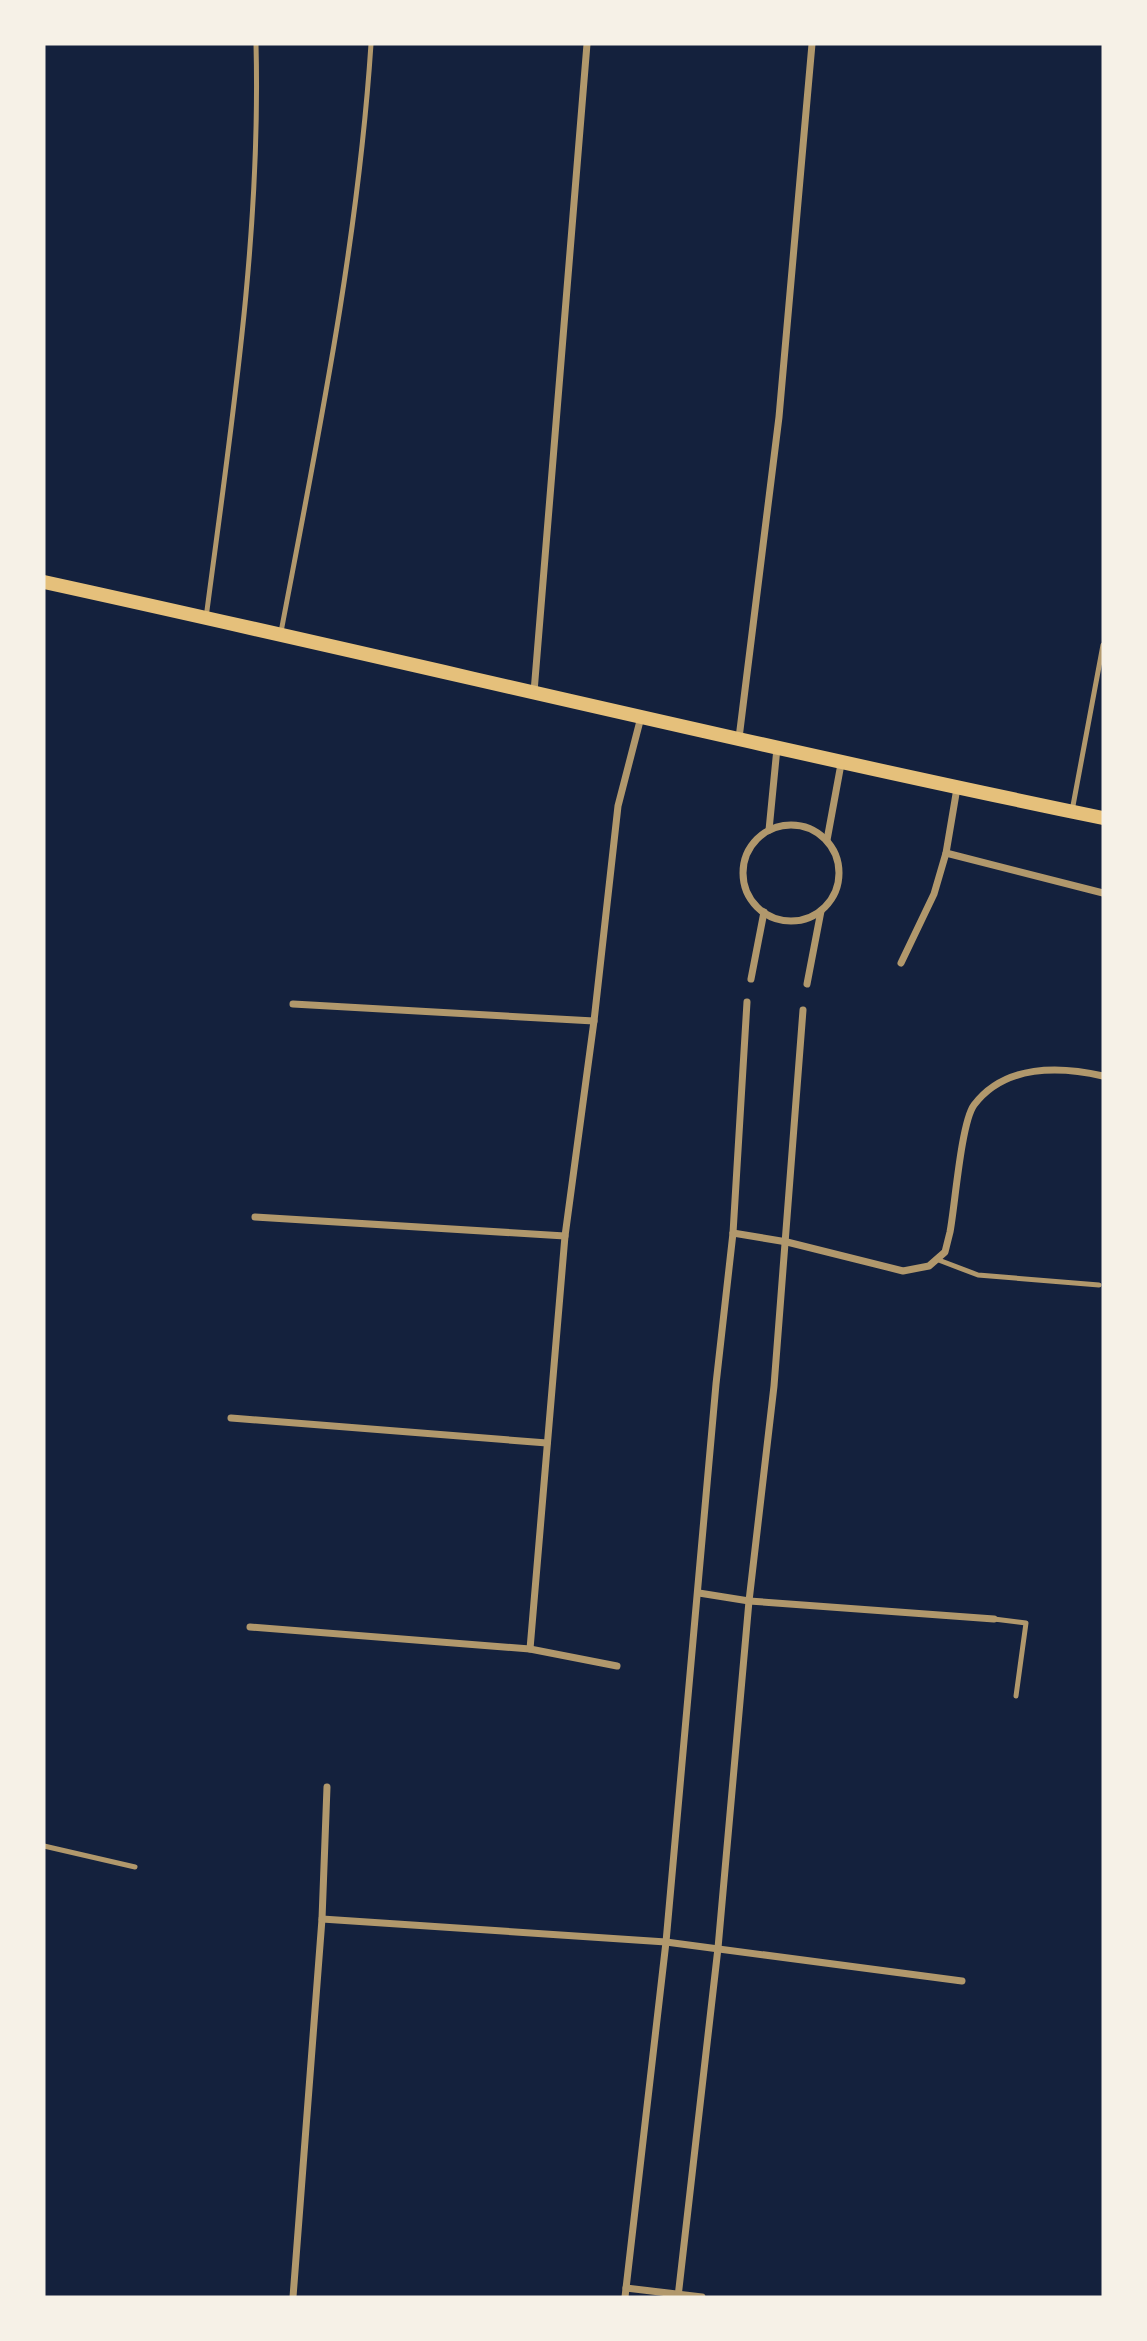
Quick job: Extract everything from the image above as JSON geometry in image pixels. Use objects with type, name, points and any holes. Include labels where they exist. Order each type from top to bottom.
[{"type":"main road","points":[[44,582],[281,633],[841,764],[1103,818]]},
{"type":"street","points":[[534,692],[587,44]]},
{"type":"street","points":[[739,738],[779,417],[812,44]]},
{"type":"street","points":[[530,1649],[565,1236],[594,1021],[618,806],[641,716]]},
{"type":"street","points":[[769,830],[777,748]]},
{"type":"street","points":[[827,839],[806,827],[793,824],[769,830],[756,840],[743,868],[750,898],[764,912],[790,921],[807,918],[821,911],[832,899],[838,884],[839,868],[827,839],[841,764]]},
{"type":"street","points":[[901,963],[934,894],[946,853],[957,788]]},
{"type":"street","points":[[946,853],[1103,893]]},
{"type":"street","points":[[807,984],[821,911]]},
{"type":"street","points":[[751,979],[764,912]]},
{"type":"street","points":[[625,2297],[666,1942],[716,1384],[733,1233],[747,1002]]},
{"type":"street","points":[[293,1004],[594,1021]]},
{"type":"street","points":[[678,2295],[718,1948],[749,1601],[774,1386],[803,1010]]},
{"type":"street","points":[[733,1233],[787,1242],[903,1271],[929,1266],[945,1252],[973,1107],[992,1089],[1016,1076],[1046,1069],[1103,1076]]},
{"type":"street","points":[[255,1217],[565,1236]]},
{"type":"street","points":[[231,1418],[547,1443]]},
{"type":"street","points":[[699,1593],[749,1601],[994,1619]]},
{"type":"street","points":[[250,1627],[530,1649],[617,1666]]},
{"type":"street","points":[[293,2297],[322,1919],[327,1787]]},
{"type":"street","points":[[322,1919],[666,1942],[962,1981]]},
{"type":"street","points":[[626,2288],[702,2297]]},
{"type":"lane","points":[[206,618],[249,282],[258,127],[257,44]]},
{"type":"lane","points":[[281,633],[333,357],[368,91],[371,44]]},
{"type":"lane","points":[[1072,811],[1103,645]]},
{"type":"lane","points":[[936,1259],[978,1275],[1099,1285]]},
{"type":"lane","points":[[994,1619],[1026,1623],[1016,1696]]},
{"type":"lane","points":[[44,1846],[135,1867]]}]
